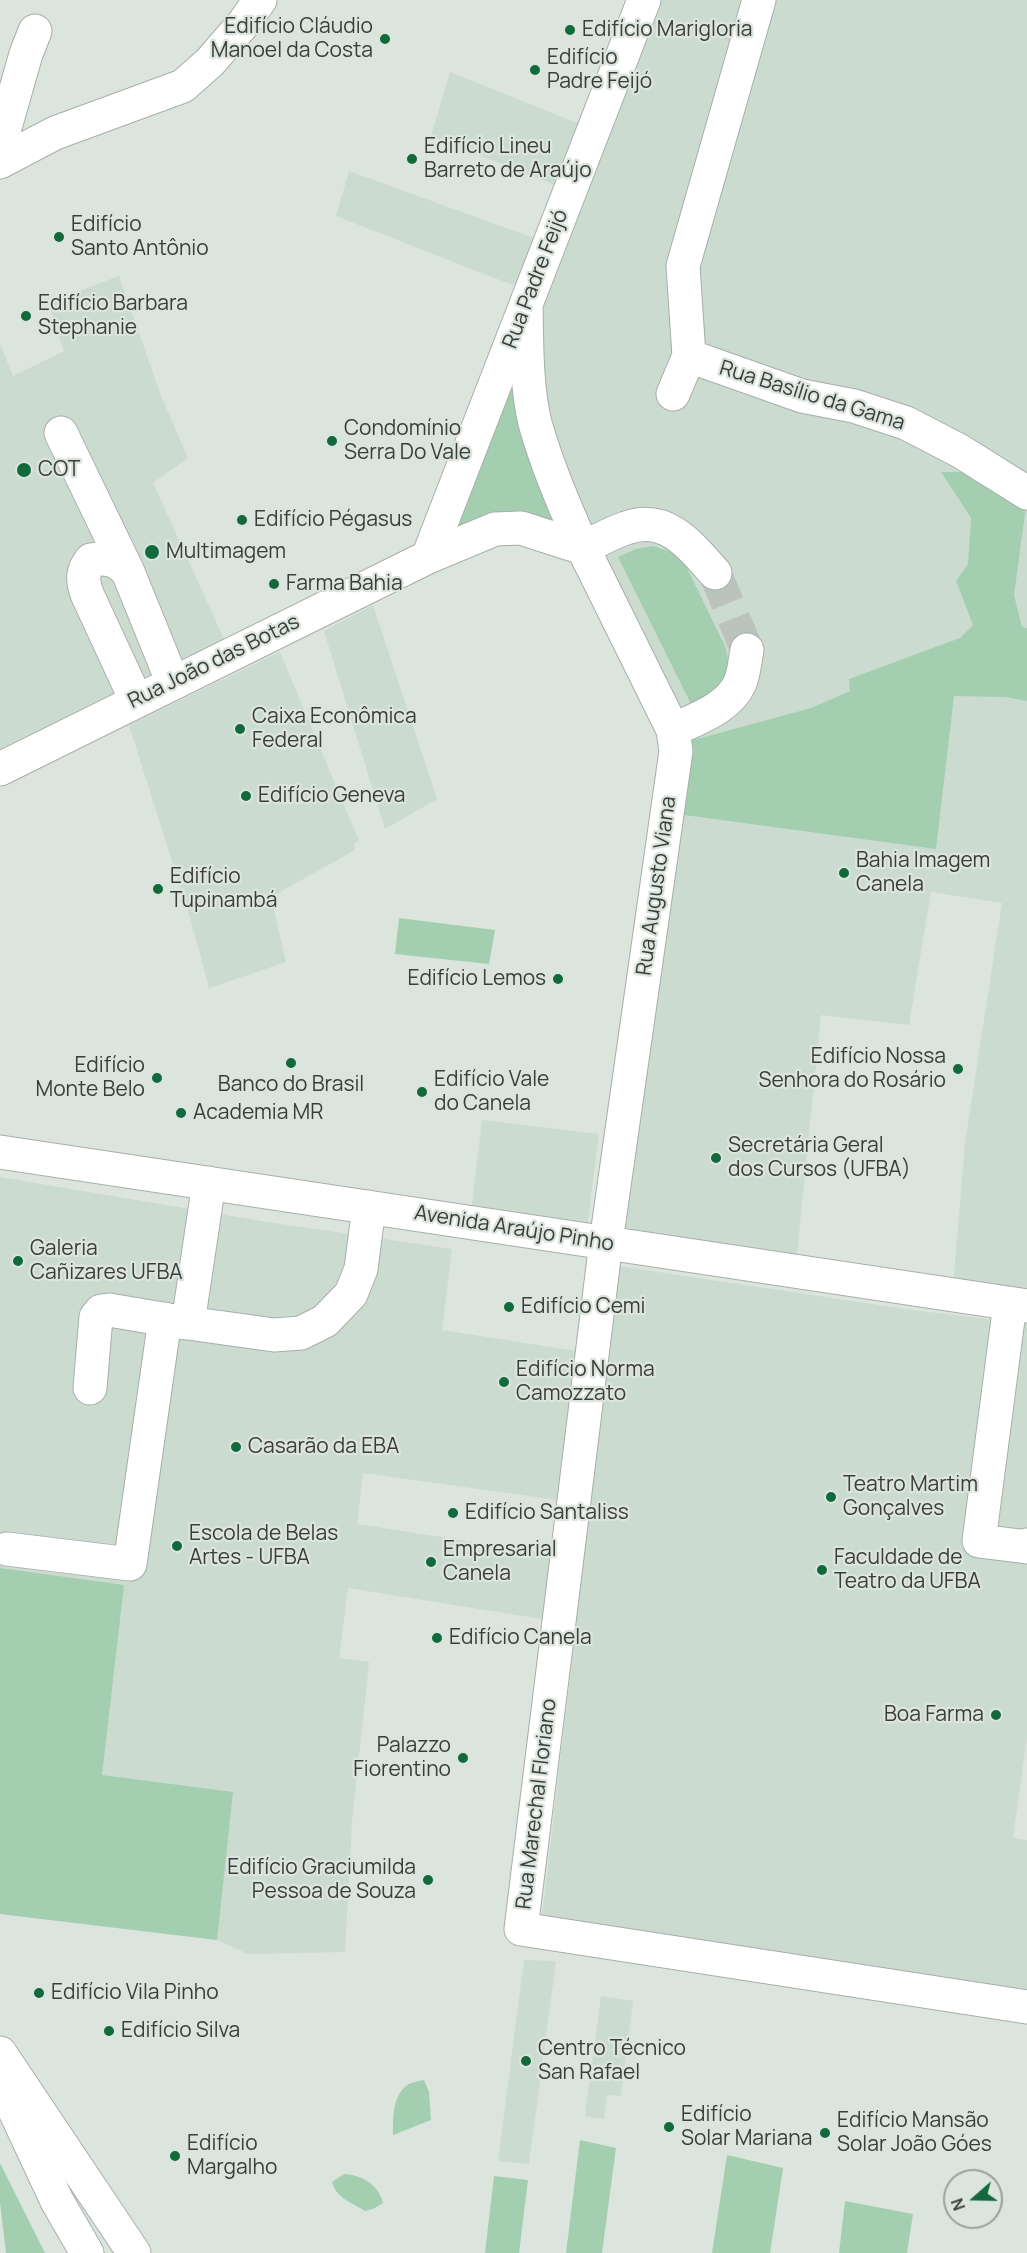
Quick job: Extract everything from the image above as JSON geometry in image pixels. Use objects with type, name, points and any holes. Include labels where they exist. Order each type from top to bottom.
[{"type":"street","points":[[0,162],[54,133],[183,86],[210,62],[243,24],[260,0]]},
{"type":"street","name":"Rua Padre Feijó","points":[[428,557],[644,0]]},
{"type":"street","points":[[673,394],[689,356],[683,266],[759,0]]},
{"type":"street","points":[[0,146],[31,42],[24,74],[28,105],[42,120],[70,127]]},
{"type":"street","name":"Rua Augusto Viana","points":[[526,308],[528,378],[535,421],[556,485],[583,548],[673,730],[676,751],[606,1242]]},
{"type":"street","name":"Rua Basílio da Gama","points":[[689,356],[802,396],[854,406],[906,423],[960,451],[1027,493]]},
{"type":"street","points":[[61,433],[128,572],[173,683]]},
{"type":"street","points":[[428,557],[495,529],[521,528],[583,548],[628,527],[652,525],[672,531],[689,544],[715,573]]},
{"type":"street","name":"Rua João das Botas","points":[[0,769],[428,557]]},
{"type":"street","points":[[128,572],[121,563],[101,558],[91,560],[82,576],[87,594],[136,700]]},
{"type":"street","points":[[673,730],[713,710],[730,697],[739,684],[747,650]]},
{"type":"street","name":"Avenida Araújo Pinho","points":[[0,1152],[1018,1305]]},
{"type":"street","points":[[7,1549],[130,1564],[176,1321],[209,1183]]},
{"type":"street","points":[[90,1388],[96,1317],[101,1311],[109,1310],[274,1335],[301,1333],[325,1322],[351,1294],[361,1269],[369,1207]]},
{"type":"street","name":"Rua Marechal Floriano","points":[[606,1242],[521,1929],[1027,2007]]},
{"type":"street","points":[[1018,1305],[979,1541],[1027,1547],[1027,1545]]},
{"type":"street","points":[[0,2053],[134,2253]]},
{"type":"street","points":[[0,2079],[57,2201],[87,2253]]},
{"type":"shaded area","points":[[653,0],[1027,0],[1027,1297],[953,1286],[965,1143],[1002,903],[931,892],[909,1025],[821,1015],[796,1263],[615,1236],[677,814],[850,691],[811,708],[689,741],[562,470],[542,386],[542,309]]},
{"type":"shaded area","points":[[450,72],[582,125],[560,187],[431,136]]},
{"type":"shaded area","points":[[349,171],[539,240],[520,288],[336,216]]},
{"type":"shaded area","points":[[119,276],[161,396],[188,458],[153,483],[224,639],[79,713],[0,750],[0,344],[13,376],[64,351],[48,303]]},
{"type":"shaded area","points":[[373,605],[437,799],[385,829],[324,631]]},
{"type":"shaded area","name":"Edifício Geneva","points":[[280,652],[359,841],[354,843],[355,850],[271,897],[286,962],[209,988],[192,924],[129,725]]},
{"type":"shaded area","points":[[482,1120],[599,1134],[587,1227],[471,1212]]},
{"type":"shaded area","name":"Escola de Belas Artes - UFBA","points":[[0,1177],[267,1222],[452,1249],[442,1330],[576,1351],[558,1500],[363,1473],[357,1524],[551,1554],[542,1619],[348,1588],[339,1658],[369,1662],[352,1822],[345,1952],[248,1954],[217,1940],[0,1914]]},
{"type":"shaded area","points":[[618,1266],[905,1309],[1027,1324],[1027,1736],[1013,1838],[1027,1840],[1027,1992],[542,1917]]},
{"type":"shaded area","name":"Centro Técnico San Rafael","points":[[524,1960],[556,1961],[529,2164],[498,2161]]},
{"type":"shaded area","points":[[601,1996],[633,2001],[621,2096],[607,2095],[604,2119],[585,2116]]},
{"type":"green space","points":[[522,337],[574,539],[442,544]]},
{"type":"green space","points":[[941,472],[978,472],[1027,499],[1014,595],[1022,627],[1027,628],[1027,701],[1005,697],[954,696],[936,849],[677,814],[689,741],[811,708],[850,691],[849,679],[960,638],[973,625],[956,581],[968,564],[971,518]]},
{"type":"green space","points":[[653,546],[672,552],[685,564],[725,646],[730,667],[725,684],[693,708],[618,557],[636,549]]},
{"type":"green space","points":[[399,918],[495,930],[489,964],[395,954]]},
{"type":"green space","points":[[0,1568],[124,1585],[102,1775],[233,1792],[217,1940],[0,1914]]},
{"type":"green space","points":[[424,2080],[429,2092],[431,2120],[393,2135],[396,2100],[399,2094],[409,2084]]},
{"type":"green space","points":[[580,2140],[616,2148],[602,2253],[566,2253]]},
{"type":"green space","points":[[727,2155],[783,2168],[770,2253],[712,2253]]},
{"type":"green space","points":[[0,2163],[45,2253],[6,2253],[0,2203]]},
{"type":"green space","points":[[344,2174],[357,2176],[369,2182],[378,2191],[383,2203],[365,2211],[345,2200],[334,2188],[332,2182]]},
{"type":"green space","points":[[494,2176],[528,2180],[519,2253],[485,2253]]},
{"type":"green space","points":[[845,2201],[913,2214],[907,2253],[839,2253]]},
{"type":"tunnel","points":[[715,573],[747,650]]},
{"type":"place","name":"Edifício Marigloria","points":[[570,30]]},
{"type":"place","name":"Edifício Cláudio Manoel da Costa","points":[[385,39]]},
{"type":"place","name":"Edifício Padre Feijó","points":[[535,70]]},
{"type":"place","name":"Edifício Lineu Barreto de Araújo","points":[[412,159]]},
{"type":"place","name":"Edifício Santo Antônio","points":[[59,237]]},
{"type":"place","name":"Edifício Barbara Stephanie","points":[[26,316]]},
{"type":"place","name":"Condomínio Serra Do Vale","points":[[332,441]]},
{"type":"place","name":"COT","points":[[24,470]]},
{"type":"place","name":"Edifício Pégasus","points":[[242,520]]},
{"type":"place","name":"Multimagem","points":[[152,552]]},
{"type":"place","name":"Farma Bahia","points":[[274,584]]},
{"type":"place","name":"Caixa Econômica Federal","points":[[240,729]]},
{"type":"place","name":"Edifício Geneva","points":[[246,796]]},
{"type":"place","name":"Bahia Imagem Canela","points":[[844,873]]},
{"type":"place","name":"Edifício Tupinambá","points":[[158,889]]},
{"type":"place","name":"Edifício Lemos","points":[[558,979]]},
{"type":"place","name":"Banco do Brasil","points":[[291,1063]]},
{"type":"place","name":"Edifício Nossa Senhora do Rosário","points":[[958,1069]]},
{"type":"place","name":"Edifício Monte Belo","points":[[157,1078]]},
{"type":"place","name":"Edifício Vale do Canela","points":[[422,1092]]},
{"type":"place","name":"Academia MR","points":[[181,1113]]},
{"type":"place","name":"Secretária Geral dos Cursos (UFBA)","points":[[716,1158]]},
{"type":"place","name":"Galeria Cañizares UFBA","points":[[18,1261]]},
{"type":"place","name":"Edifício Cemi","points":[[509,1307]]},
{"type":"place","name":"Edifício Norma Camozzato","points":[[504,1382]]},
{"type":"place","name":"Casarão da EBA","points":[[236,1447]]},
{"type":"place","name":"Teatro Martim Gonçalves","points":[[831,1497]]},
{"type":"place","name":"Edifício Santaliss","points":[[453,1513]]},
{"type":"place","name":"Escola de Belas Artes - UFBA","points":[[177,1546]]},
{"type":"place","name":"Empresarial Canela","points":[[431,1562]]},
{"type":"place","name":"Faculdade de Teatro da UFBA","points":[[822,1570]]},
{"type":"place","name":"Edifício Canela","points":[[437,1638]]},
{"type":"place","name":"Boa Farma","points":[[996,1715]]},
{"type":"place","name":"Palazzo Fiorentino","points":[[463,1758]]},
{"type":"place","name":"Edifício Graciumilda Pessoa de Souza","points":[[428,1880]]},
{"type":"place","name":"Edifício Vila Pinho","points":[[39,1993]]},
{"type":"place","name":"Edifício Silva","points":[[109,2031]]},
{"type":"place","name":"Centro Técnico San Rafael","points":[[526,2061]]},
{"type":"place","name":"Edifício Solar Mariana","points":[[669,2127]]},
{"type":"place","name":"Edifício Mansão Solar João Góes","points":[[825,2133]]},
{"type":"place","name":"Edifício Margalho","points":[[175,2156]]}]
